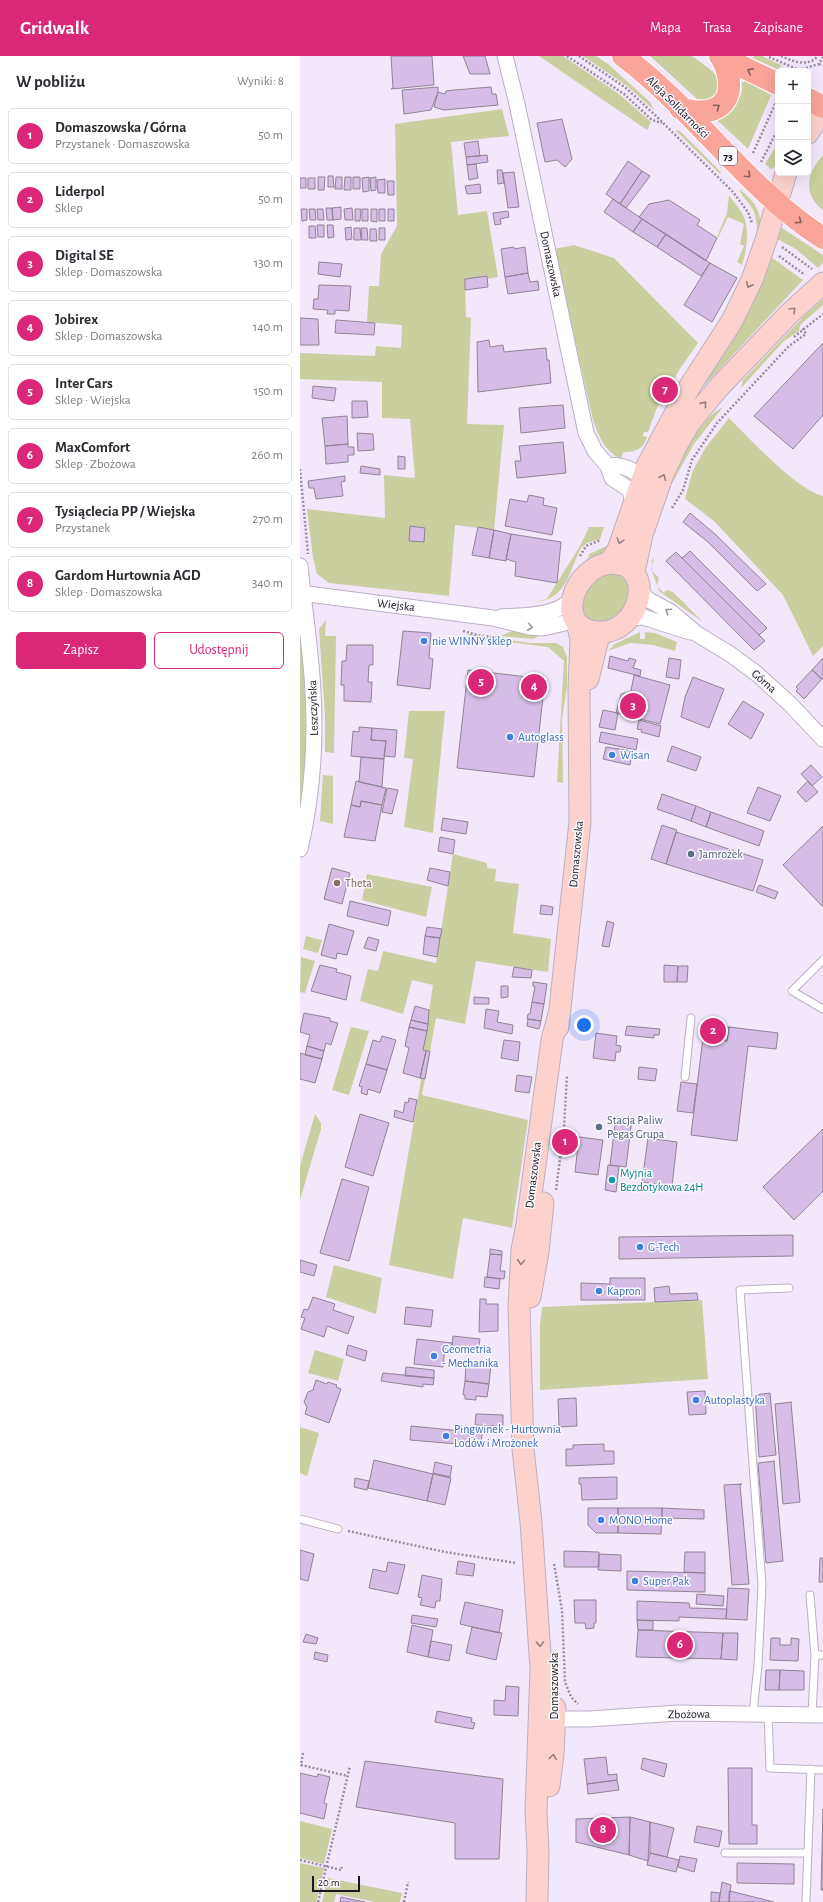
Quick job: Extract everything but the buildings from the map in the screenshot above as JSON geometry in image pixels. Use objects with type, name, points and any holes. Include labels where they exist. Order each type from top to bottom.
[{"type":"main road","name":"Aleja Solidarności","points":[[623,56],[642,70],[734,162],[777,202],[823,238]]},
{"type":"main road","points":[[680,108],[692,112],[706,112],[718,108],[726,98],[729,86],[728,73],[721,56]]},
{"type":"main road","points":[[721,56],[775,83]]},
{"type":"main road","points":[[811,101],[823,108]]},
{"type":"street","name":"Domaszowska","points":[[505,56],[517,104],[584,423],[590,442],[608,466],[612,478],[625,485],[630,490],[641,508]]},
{"type":"street","points":[[811,128],[823,108]]},
{"type":"street","points":[[637,581],[630,568],[623,565],[608,564],[596,568],[585,576],[578,584],[572,599],[572,611],[578,623],[586,629],[603,632],[618,627],[630,618],[638,604],[637,581],[636,559],[641,508],[642,477],[690,386],[732,321],[752,280],[765,244],[785,176]]},
{"type":"street","points":[[608,564],[618,550],[641,508],[663,474],[676,446],[690,422],[724,381],[790,313],[815,277]]},
{"type":"street","points":[[608,466],[622,466],[642,477]]},
{"type":"street","name":"Leszczyńska","points":[[300,846],[311,785],[314,730],[312,674],[301,593],[305,564]]},
{"type":"street","name":"Górna","points":[[637,581],[643,596],[671,612],[697,634],[730,654],[758,674],[790,704],[823,739]]},
{"type":"street","name":"Wiejska","points":[[301,593],[492,618],[521,626],[538,628],[569,622],[578,623]]},
{"type":"street","name":"Wiejska","points":[[492,618],[550,611],[560,608],[572,599]]},
{"type":"street","name":"Górna","points":[[630,618],[643,617],[697,634]]},
{"type":"street","name":"Domaszowska","points":[[537,1902],[538,1851],[554,1754],[547,1719],[523,1441],[519,1297],[522,1250],[527,1224],[552,1040],[559,1014],[578,847],[580,822],[579,717],[581,639],[578,623]]},
{"type":"street","name":"Domaszowska","points":[[579,717],[598,639],[603,632]]},
{"type":"street","name":"Zbożowa","points":[[547,1719],[589,1719],[678,1713],[818,1715]]},
{"type":"lane","points":[[823,960],[792,991],[823,1009]]},
{"type":"lane","points":[[685,1077],[691,1018]]},
{"type":"lane","points":[[789,1288],[740,1290],[762,1585],[758,1665],[760,1714],[770,1768],[823,1770]]},
{"type":"lane","points":[[300,1519],[338,1528]]},
{"type":"lane","points":[[810,1595],[818,1715]]},
{"type":"lane","points":[[815,1655],[823,1655]]},
{"type":"lane","points":[[806,1902],[811,1769]]},
{"type":"lane","points":[[725,1853],[808,1853]]},
{"type":"path","points":[[567,56],[627,97],[652,120],[662,124]]},
{"type":"path","points":[[578,56],[626,88],[733,192],[748,212],[752,230]]},
{"type":"path","points":[[767,56],[794,68]]},
{"type":"path","points":[[781,56],[791,62],[806,63],[818,56]]},
{"type":"path","points":[[819,64],[823,57]]},
{"type":"path","points":[[805,68],[819,64],[823,66]]},
{"type":"path","points":[[753,153],[775,104]]},
{"type":"path","points":[[762,161],[775,135]]},
{"type":"path","points":[[776,243],[815,277]]},
{"type":"path","points":[[773,252],[815,277]]},
{"type":"path","points":[[783,346],[823,314]]},
{"type":"path","points":[[670,513],[683,490],[692,460],[707,437],[718,423],[789,346],[806,334],[803,329]]},
{"type":"path","points":[[748,383],[758,373]]},
{"type":"path","points":[[734,399],[743,388]]},
{"type":"path","points":[[708,428],[726,407]]},
{"type":"path","points":[[688,460],[690,454]]},
{"type":"path","points":[[300,469],[305,564]]},
{"type":"path","points":[[555,1193],[564,1127],[568,1072]]},
{"type":"path","points":[[338,1528],[445,1552],[522,1564]]},
{"type":"path","points":[[552,1558],[562,1610],[565,1682],[571,1697],[582,1706]]},
{"type":"path","points":[[304,1753],[301,1765],[348,1776]]},
{"type":"path","points":[[318,1902],[350,1766]]},
{"type":"path","points":[[300,1860],[341,1870],[342,1867]]},
{"type":"path","points":[[404,1902],[408,1882]]},
{"type":"green space","points":[[539,56],[563,56],[619,94],[651,122],[647,130]]},
{"type":"green space","points":[[583,56],[596,56],[608,64],[650,102],[654,110],[627,86]]},
{"type":"green space","points":[[650,56],[694,57],[718,78],[719,83],[717,92],[711,98],[702,100],[697,99]]},
{"type":"green space","points":[[754,56],[762,56],[781,65],[780,68],[775,68],[753,58]]},
{"type":"green space","points":[[745,81],[771,95],[748,149],[716,119],[735,104],[741,95],[742,83]]},
{"type":"green space","points":[[502,109],[509,136],[451,142],[458,215],[487,211],[498,277],[487,279],[487,276],[465,279],[466,317],[471,318],[467,424],[504,425],[494,530],[455,525],[449,596],[329,583],[317,574],[313,558],[307,509],[385,518],[384,475],[415,478],[410,419],[382,418],[382,382],[300,379],[300,353],[375,356],[376,346],[401,348],[402,325],[367,322],[369,286],[379,286],[381,254],[397,226],[395,124]]},
{"type":"green space","points":[[675,130],[680,131],[721,172],[720,174]]},
{"type":"green space","points":[[775,148],[774,168],[771,169],[765,164]]},
{"type":"green space","points":[[823,155],[823,210],[816,204],[812,197],[809,183],[811,174]]},
{"type":"green space","points":[[739,189],[757,208],[760,220],[758,233],[754,211]]},
{"type":"green space","points":[[729,195],[745,219],[747,239],[742,265],[737,262],[744,246],[740,244],[744,224],[728,217],[718,238],[717,237],[727,213]]},
{"type":"green space","points":[[782,228],[823,255],[823,263],[818,268],[796,249],[777,239]]},
{"type":"green space","points":[[574,245],[614,258],[698,343],[671,384],[665,382],[657,396],[662,399],[656,410],[648,432],[644,432],[643,436],[647,437],[643,445],[635,451],[623,452],[621,459],[606,448],[593,420],[554,249]]},
{"type":"green space","points":[[771,257],[803,280],[701,389],[761,282]]},
{"type":"green space","points":[[823,299],[823,305],[800,325],[799,331],[784,341],[741,388],[743,380],[805,315]]},
{"type":"green space","points":[[723,407],[694,444],[666,494],[689,445],[705,422]]},
{"type":"green space","points":[[729,418],[787,474],[812,492],[823,496],[823,646],[813,656],[783,595],[714,521],[685,499],[693,470],[706,447]]},
{"type":"green space","points":[[589,527],[604,527],[600,539],[587,543],[581,548],[565,583],[554,596],[535,602],[548,597],[580,546]]},
{"type":"green space","points":[[609,541],[615,544],[612,549],[587,565],[589,554],[607,546]]},
{"type":"green space","points":[[652,571],[659,578],[657,586]]},
{"type":"green space","points":[[608,573],[618,573],[629,582],[628,601],[616,616],[603,622],[591,620],[583,611],[582,605],[588,588],[591,583],[602,575]]},
{"type":"green space","points":[[657,586],[664,593],[667,590],[673,592],[703,622],[659,591]]},
{"type":"green space","points":[[326,620],[325,636],[336,636],[334,753],[325,752],[325,715],[319,629]]},
{"type":"green space","points":[[300,629],[304,675],[306,743],[300,811]]},
{"type":"green space","points":[[514,630],[539,634],[536,638],[532,639],[501,636]]},
{"type":"green space","points":[[640,632],[640,639],[645,639],[645,632],[655,633],[677,642],[675,651],[653,645],[630,643],[608,651],[615,644]]},
{"type":"green space","points":[[468,634],[531,643],[556,643],[563,647],[567,657],[567,686],[562,719],[563,783],[557,782],[564,661],[548,647],[468,637]]},
{"type":"green space","points":[[409,711],[445,711],[433,833],[404,827],[413,759],[404,758]]},
{"type":"green space","points":[[323,775],[333,776],[333,824],[320,821]]},
{"type":"green space","points":[[453,854],[487,863],[487,868],[496,869],[495,881],[519,884],[513,933],[551,939],[548,972],[476,961],[465,1024],[436,1018],[422,1095],[528,1120],[512,1228],[463,1218],[453,1279],[389,1265],[426,1051],[423,1050],[433,985],[412,980],[403,1014],[360,1001],[368,969],[378,971],[383,951],[436,963]]},
{"type":"green space","points":[[367,874],[432,887],[426,917],[362,900]]},
{"type":"green space","points":[[306,936],[322,940],[318,953],[303,949]]},
{"type":"green space","points":[[301,957],[315,961],[305,993],[300,992]]},
{"type":"green space","points":[[351,1027],[369,1031],[349,1095],[332,1090]]},
{"type":"green space","points":[[315,1114],[321,1123],[321,1129],[300,1200],[300,1166]]},
{"type":"green space","points":[[334,1265],[382,1278],[376,1314],[326,1297]]},
{"type":"green space","points":[[702,1300],[708,1379],[540,1390],[540,1326],[542,1307]]},
{"type":"green space","points":[[315,1350],[344,1359],[338,1381],[308,1373]]},
{"type":"green space","points":[[300,1427],[319,1433],[307,1476],[300,1473]]},
{"type":"green space","points":[[300,1821],[332,1829],[324,1864],[300,1858]]},
{"type":"green space","points":[[300,1863],[324,1868],[316,1902],[300,1902]]},
{"type":"green space","points":[[328,1878],[402,1893],[400,1902],[375,1902],[336,1894],[334,1902],[322,1902]]},
{"type":"place","name":"Tysiąclecia PP / Wiejska","points":[[665,390]]},
{"type":"place","name":"nie WINNY sklep","points":[[424,641]]},
{"type":"place","name":"Inter Cars","points":[[481,682]]},
{"type":"place","name":"Jobirex","points":[[534,687]]},
{"type":"place","name":"Digital SE","points":[[633,706]]},
{"type":"place","name":"Autoglass","points":[[510,737]]},
{"type":"place","name":"Wisan","points":[[612,755]]},
{"type":"place","name":"Jamrożek","points":[[691,854]]},
{"type":"place","name":"Theta","points":[[337,883]]},
{"type":"place","name":"Liderpol","points":[[713,1031]]},
{"type":"place","name":"Stacja Paliw Pegas Grupa","points":[[599,1127]]},
{"type":"place","name":"Domaszowska / Górna","points":[[565,1142]]},
{"type":"place","name":"Myjnia Bezdotykowa 24H","points":[[612,1180]]},
{"type":"place","name":"G-Tech","points":[[640,1247]]},
{"type":"place","name":"Kapron","points":[[599,1291]]},
{"type":"place","name":"Geometria - Mechanika","points":[[434,1356]]},
{"type":"place","name":"Autoplastyka","points":[[696,1400]]},
{"type":"place","name":"Pingwinek - Hurtownia Lodów i Mrożonek","points":[[446,1436]]},
{"type":"place","name":"MONO Home","points":[[601,1520]]},
{"type":"place","name":"Super Pak","points":[[635,1581]]},
{"type":"place","name":"MaxComfort","points":[[680,1645]]},
{"type":"place","name":"Gardom Hurtownia AGD","points":[[603,1830]]}]
